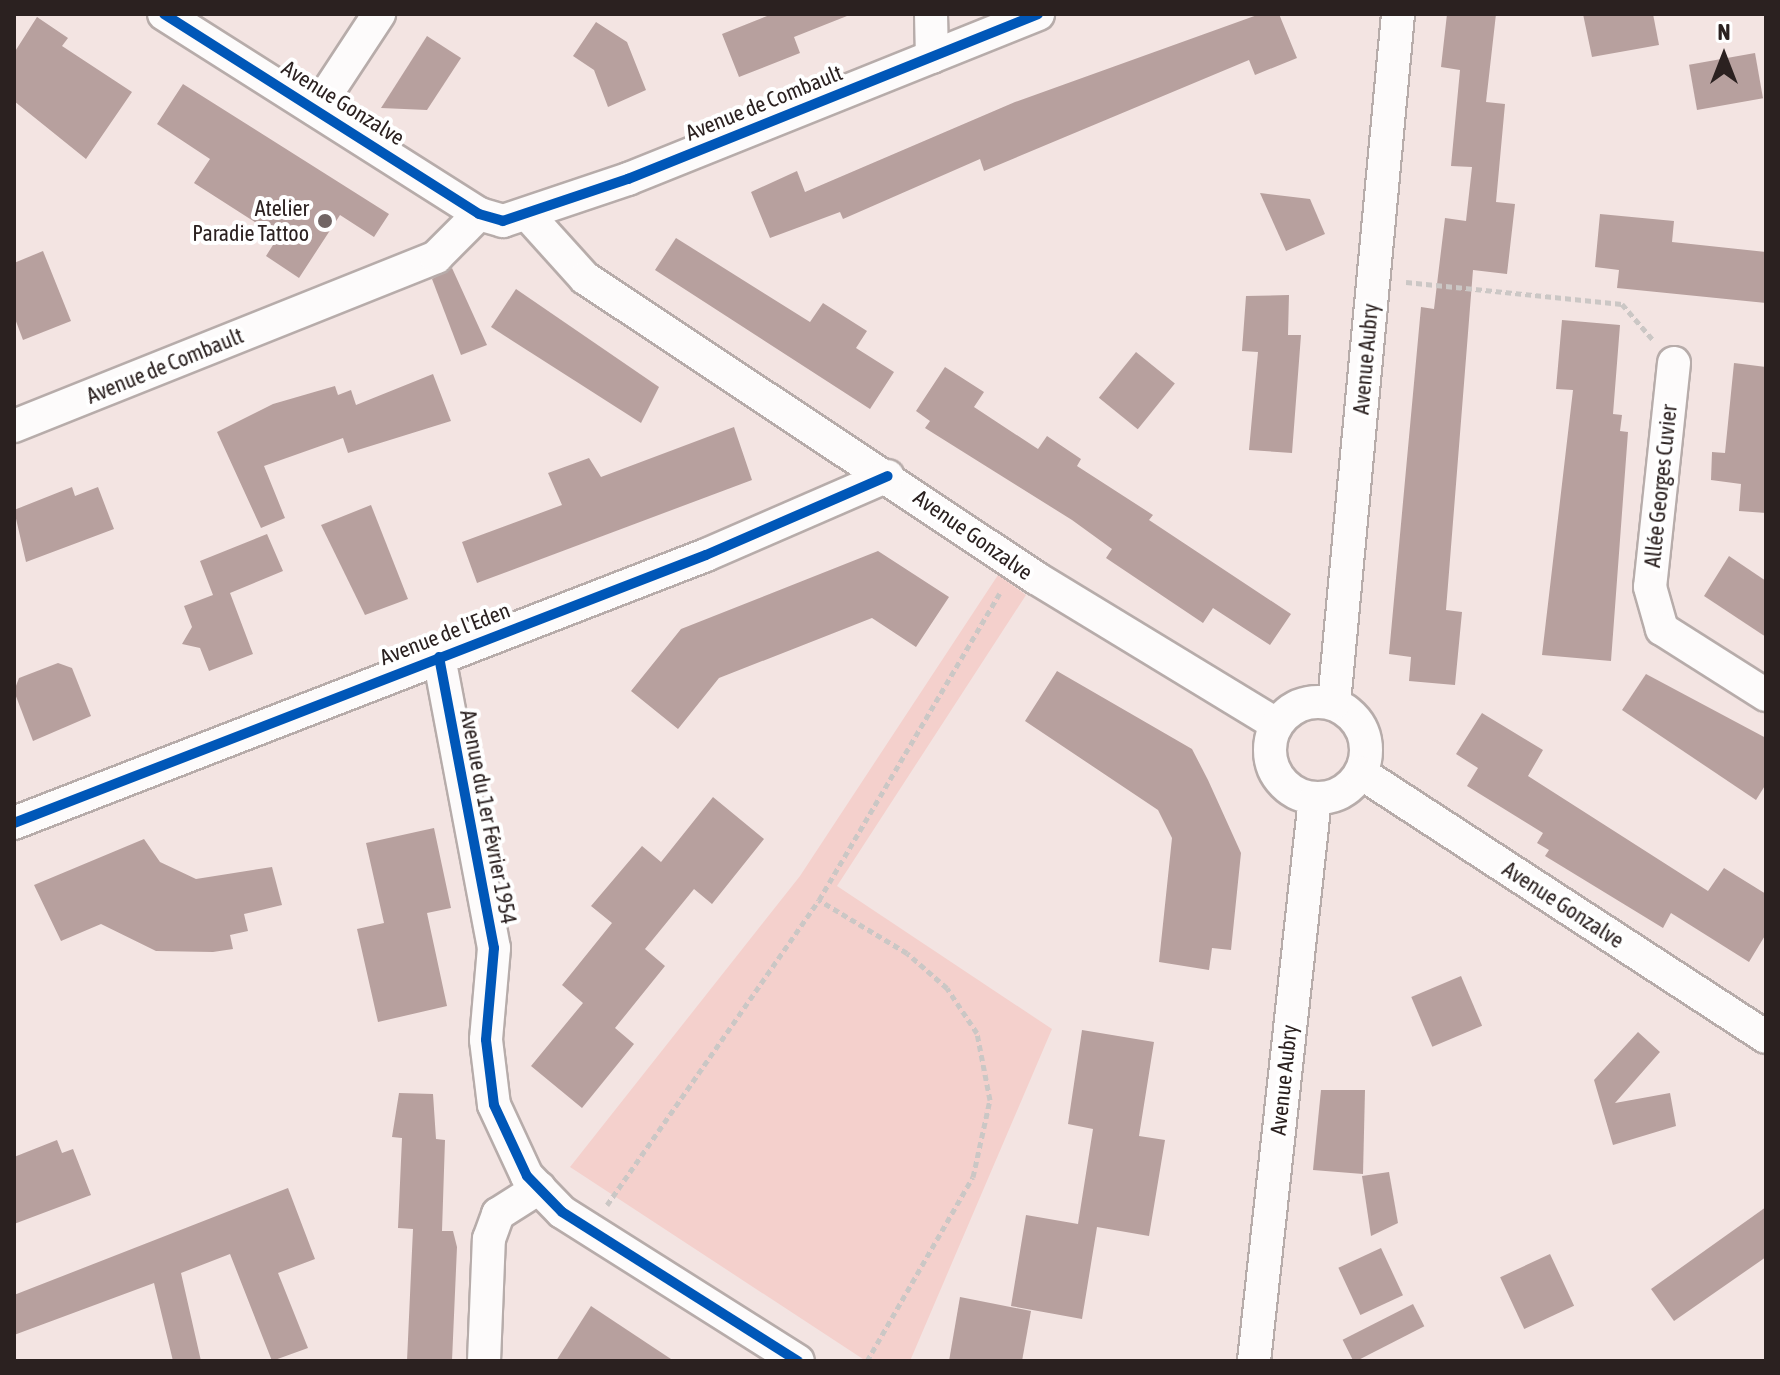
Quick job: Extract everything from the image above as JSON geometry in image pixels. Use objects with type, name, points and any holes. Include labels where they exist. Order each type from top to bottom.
[{"type":"street","name":"Avenue Gonzalve","points":[[164,14],[208,26],[316,110],[503,217],[585,278],[888,476],[1017,565],[1276,724]]},
{"type":"street","points":[[316,110],[379,14]]},
{"type":"street","points":[[931,14],[932,57]]},
{"type":"street","name":"Avenue de Combault","points":[[14,426],[436,257],[503,217],[932,57],[1038,14]]},
{"type":"street","name":"Avenue Aubry","points":[[1334,703],[1398,14]]},
{"type":"street","name":"Allée Georges Cuvier","points":[[1674,363],[1650,587],[1662,629],[1766,695]]},
{"type":"street","name":"Avenue de l'Eden","points":[[14,823],[439,657],[888,476]]},
{"type":"street","name":"Avenue du 1er Février 1954","points":[[439,657],[494,948],[486,1040],[494,1105],[539,1188],[590,1230],[798,1361]]},
{"type":"street","points":[[1334,703],[1360,724],[1367,746],[1361,773],[1335,795],[1315,799],[1295,792],[1275,771],[1276,724],[1300,704],[1334,703]]},
{"type":"street","name":"Avenue Gonzalve","points":[[1361,773],[1766,1037]]},
{"type":"street","name":"Avenue Aubry","points":[[1254,1361],[1315,799]]},
{"type":"street","points":[[484,1361],[489,1239],[498,1214],[539,1188]]},
{"type":"path","points":[[1373,279],[1622,304],[1674,363]]},
{"type":"path","points":[[590,1230],[819,900],[1017,565]]},
{"type":"path","points":[[819,900],[907,953],[947,988],[977,1033],[990,1100],[973,1177],[867,1361]]},
{"type":"shaded area","points":[[998,575],[1026,595],[837,886],[1052,1029],[910,1361],[866,1361],[570,1167],[800,876]]},
{"type":"building","points":[[772,14],[847,16],[794,37],[800,53],[739,77],[722,34]]},
{"type":"building","points":[[1260,14],[1279,14],[1297,58],[1255,75],[1249,60],[984,171],[980,159],[843,219],[840,212],[770,238],[751,192],[797,171],[805,192],[1015,102]]},
{"type":"building","points":[[1447,14],[1496,14],[1486,102],[1505,104],[1496,202],[1515,204],[1507,274],[1473,270],[1446,610],[1462,612],[1455,685],[1409,681],[1411,657],[1389,654],[1421,307],[1434,309],[1445,218],[1466,221],[1472,167],[1451,166],[1460,70],[1441,67]]},
{"type":"building","points":[[1583,14],[1653,14],[1659,45],[1592,57]]},
{"type":"building","points":[[37,17],[68,38],[62,46],[132,92],[86,159],[14,101],[14,53]]},
{"type":"building","points":[[596,22],[627,42],[646,90],[608,107],[594,70],[573,56]]},
{"type":"building","points":[[427,36],[461,58],[427,110],[381,108]]},
{"type":"building","points":[[1755,53],[1763,98],[1697,110],[1689,65]]},
{"type":"building","points":[[183,84],[389,214],[374,237],[340,215],[299,278],[266,256],[278,237],[194,183],[210,159],[157,124]]},
{"type":"building","points":[[1260,193],[1310,199],[1325,234],[1286,251]]},
{"type":"building","points":[[1600,214],[1674,221],[1672,242],[1766,252],[1766,303],[1617,288],[1619,270],[1595,267]]},
{"type":"building","points":[[676,238],[810,322],[823,303],[867,331],[856,348],[894,372],[870,409],[655,270]]},
{"type":"building","points":[[43,251],[71,321],[23,340],[14,316],[14,263]]},
{"type":"building","points":[[452,268],[487,345],[461,355],[432,279]]},
{"type":"building","points":[[516,289],[659,387],[641,423],[491,327]]},
{"type":"building","points":[[1289,295],[1288,335],[1301,335],[1292,453],[1249,450],[1258,352],[1242,351],[1246,296]]},
{"type":"building","points":[[1562,320],[1620,325],[1613,414],[1622,415],[1620,431],[1628,432],[1611,661],[1542,655],[1573,390],[1556,389]]},
{"type":"building","points":[[1136,352],[1175,383],[1138,429],[1099,398]]},
{"type":"building","points":[[1734,363],[1766,367],[1766,513],[1739,511],[1741,484],[1711,480],[1712,452],[1725,453]]},
{"type":"building","points":[[945,367],[984,392],[974,407],[1038,449],[1047,436],[1081,459],[1077,466],[1153,515],[1149,520],[1291,614],[1270,645],[1213,608],[1203,623],[1106,558],[1112,549],[1072,520],[925,428],[930,421],[916,411]]},
{"type":"building","points":[[433,374],[451,421],[348,453],[343,438],[264,466],[285,518],[261,528],[217,432],[273,404],[335,386],[338,395],[351,390],[356,405]]},
{"type":"building","points":[[734,427],[752,480],[477,583],[462,542],[562,505],[548,473],[589,458],[601,477]]},
{"type":"building","points":[[72,487],[75,496],[98,487],[114,529],[26,562],[14,510]]},
{"type":"building","points":[[371,505],[408,599],[365,615],[321,525]]},
{"type":"building","points":[[267,534],[283,571],[230,593],[253,654],[209,671],[200,648],[182,644],[192,627],[184,606],[213,595],[200,561]]},
{"type":"building","points":[[878,551],[949,597],[916,647],[872,618],[719,678],[678,729],[631,691],[681,629]]},
{"type":"building","points":[[1729,556],[1766,581],[1766,637],[1704,596]]},
{"type":"building","points":[[58,663],[72,668],[91,716],[33,741],[14,691],[19,678]]},
{"type":"building","points":[[1057,671],[1192,749],[1208,780],[1241,853],[1231,950],[1212,948],[1209,970],[1159,962],[1172,838],[1158,810],[1025,721]]},
{"type":"building","points":[[1646,674],[1766,738],[1766,784],[1756,800],[1622,710]]},
{"type":"building","points":[[1482,713],[1543,750],[1528,776],[1708,891],[1724,868],[1766,894],[1766,934],[1749,962],[1671,913],[1663,928],[1545,856],[1549,850],[1537,843],[1543,833],[1467,786],[1478,768],[1456,754]]},
{"type":"building","points":[[713,797],[764,839],[712,904],[694,889],[645,949],[665,966],[615,1028],[634,1044],[582,1108],[531,1066],[583,1003],[562,985],[612,923],[591,906],[642,846],[661,862]]},
{"type":"building","points":[[434,828],[451,908],[427,913],[447,1006],[378,1022],[357,929],[384,923],[366,843]]},
{"type":"building","points":[[144,839],[160,862],[196,879],[272,867],[282,905],[244,914],[248,931],[230,935],[233,949],[213,952],[156,951],[101,924],[61,941],[34,885]]},
{"type":"building","points":[[1461,976],[1482,1026],[1432,1047],[1411,997]]},
{"type":"building","points":[[1082,1030],[1154,1042],[1139,1136],[1165,1140],[1149,1236],[1097,1227],[1082,1319],[1011,1306],[1026,1215],[1078,1224],[1093,1129],[1068,1124]]},
{"type":"building","points":[[1638,1032],[1660,1052],[1615,1103],[1670,1093],[1676,1126],[1613,1145],[1594,1080]]},
{"type":"building","points":[[1321,1090],[1365,1090],[1363,1174],[1313,1170]]},
{"type":"building","points":[[399,1093],[433,1094],[436,1139],[445,1140],[442,1231],[453,1231],[457,1247],[452,1361],[407,1361],[413,1229],[398,1228],[402,1138],[392,1137]]},
{"type":"building","points":[[57,1140],[62,1153],[73,1149],[91,1195],[14,1224],[14,1157]]},
{"type":"building","points":[[1389,1172],[1398,1223],[1371,1236],[1362,1176]]},
{"type":"building","points":[[288,1188],[315,1259],[278,1273],[308,1348],[272,1361],[230,1254],[181,1273],[201,1361],[173,1361],[154,1283],[14,1335],[14,1295]]},
{"type":"building","points":[[1766,1207],[1766,1257],[1674,1321],[1651,1289]]},
{"type":"building","points":[[1381,1248],[1403,1295],[1360,1315],[1338,1268]]},
{"type":"building","points":[[1550,1254],[1574,1306],[1524,1329],[1500,1277]]},
{"type":"building","points":[[960,1297],[1031,1311],[1022,1361],[949,1361]]},
{"type":"building","points":[[1413,1304],[1424,1326],[1356,1361],[1343,1340]]},
{"type":"building","points":[[591,1306],[674,1361],[556,1361]]},
{"type":"cycle path","points":[[164,14],[479,214],[503,221],[628,179],[1038,14]]},
{"type":"cycle path","points":[[14,823],[706,555],[888,476]]},
{"type":"cycle path","points":[[439,657],[494,948],[486,1040],[494,1105],[527,1176],[562,1212],[798,1361]]},
{"type":"place","name":"Atelier Paradie Tattoo","points":[[325,221]]}]
